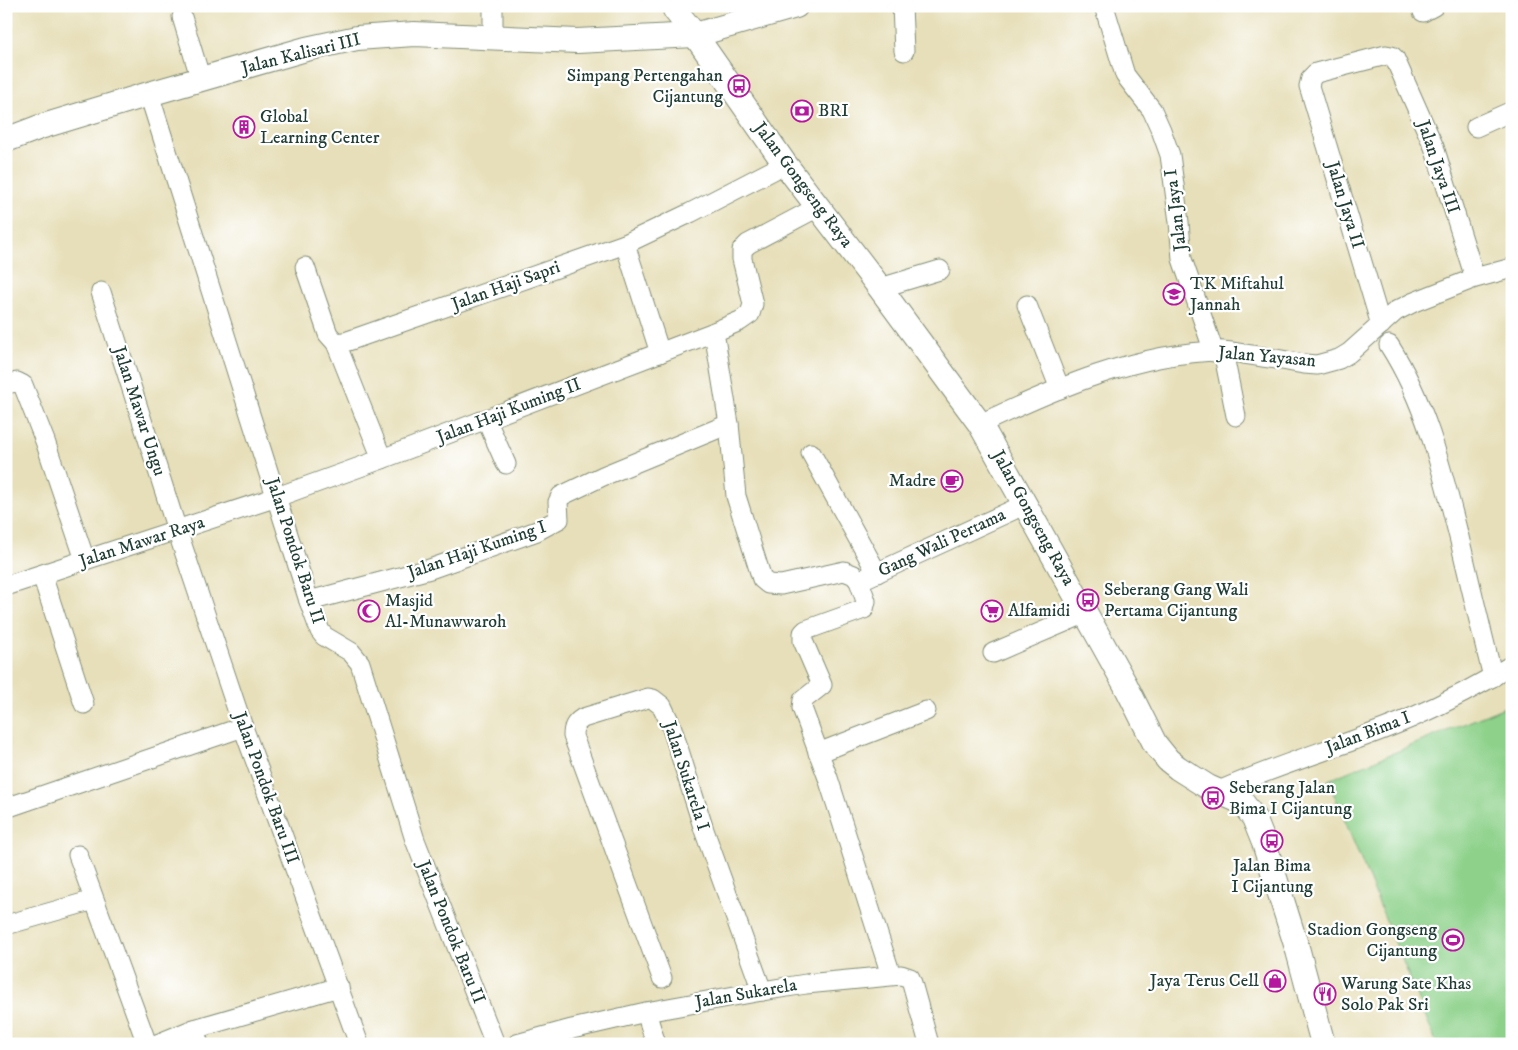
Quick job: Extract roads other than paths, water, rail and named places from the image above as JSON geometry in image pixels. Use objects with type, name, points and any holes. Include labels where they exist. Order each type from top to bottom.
[{"type":"street","points":[[493,6],[493,38]]},
{"type":"street","name":"Jalan Gongseng Raya","points":[[675,6],[785,164],[880,288],[980,424],[1126,684],[1154,744],[1178,768],[1242,802],[1258,827],[1298,951],[1323,1044]]},
{"type":"street","name":"Jalan Kalisari III","points":[[7,139],[149,94],[306,49],[356,38],[414,34],[577,41],[695,36],[796,6]]},
{"type":"street","points":[[902,6],[904,51]]},
{"type":"street","name":"Jalan Jaya I","points":[[1104,6],[1125,75],[1152,110],[1167,146],[1179,222],[1182,259],[1219,351],[1236,416]]},
{"type":"street","points":[[182,17],[201,80]]},
{"type":"street","name":"Jalan Jaya III","points":[[1309,86],[1313,76],[1321,72],[1386,55],[1395,58],[1434,147],[1475,278]]},
{"type":"street","name":"Jalan Jaya II","points":[[1309,86],[1381,325]]},
{"type":"street","name":"Jalan Pondok Baru II","points":[[149,94],[309,601],[320,631],[324,636],[351,652],[360,663],[415,840],[495,1044]]},
{"type":"street","points":[[1476,127],[1512,111]]},
{"type":"street","name":"Jalan Haji Sapri","points":[[336,343],[348,341],[419,317],[625,244],[785,164]]},
{"type":"street","name":"Jalan Haji Kuming II","points":[[277,497],[382,459],[740,321],[750,314],[754,304],[742,259],[742,250],[748,244],[818,207]]},
{"type":"street","points":[[625,244],[660,353]]},
{"type":"street","points":[[305,267],[328,334],[336,343],[382,459]]},
{"type":"street","name":"Jalan Yayasan","points":[[980,424],[1060,389],[1093,377],[1152,360],[1219,351],[1304,364],[1317,364],[1339,359],[1350,352],[1396,311],[1475,278],[1512,268]]},
{"type":"street","points":[[880,288],[940,270]]},
{"type":"street","name":"Jalan Mawar Ungu","points":[[101,292],[177,530]]},
{"type":"street","points":[[1026,305],[1060,389]]},
{"type":"street","points":[[714,332],[729,424],[736,496],[762,579],[768,584],[781,585],[844,572],[854,575],[859,581],[866,601],[864,610],[806,630],[803,633],[803,641],[822,684],[803,700],[802,708],[891,975]]},
{"type":"street","points":[[1389,345],[1402,365],[1422,410],[1433,445],[1455,522],[1493,677]]},
{"type":"street","points":[[6,384],[17,382],[23,385],[45,441],[85,560]]},
{"type":"street","points":[[486,419],[506,464]]},
{"type":"street","name":"Jalan Haji Kuming I","points":[[309,601],[430,569],[537,531],[559,519],[558,502],[562,496],[603,476],[729,424]]},
{"type":"street","points":[[811,454],[877,573]]},
{"type":"street","name":"Jalan Mawar Raya","points":[[6,586],[277,497]]},
{"type":"street","name":"Gang Wali Pertama","points":[[859,581],[1026,504]]},
{"type":"street","name":"Jalan Pondok Baru III","points":[[177,530],[243,727],[359,1044]]},
{"type":"street","points":[[42,575],[84,704]]},
{"type":"street","points":[[993,653],[1086,613]]},
{"type":"street","name":"Jalan Bima I","points":[[1219,791],[1253,776],[1411,718],[1493,677],[1512,665]]},
{"type":"street","name":"Jalan Sukarela I","points":[[662,978],[573,736],[573,727],[583,718],[648,698],[653,699],[662,706],[671,725],[704,830],[762,991]]},
{"type":"street","points":[[818,753],[926,711]]},
{"type":"street","points":[[6,808],[243,727]]},
{"type":"street","points":[[78,855],[147,1044]]},
{"type":"street","points":[[6,925],[94,900]]},
{"type":"street","name":"Jalan Sukarela","points":[[518,1044],[646,1012],[762,991],[901,974],[910,978],[929,1044]]},
{"type":"street","points":[[157,1044],[196,1037],[338,987]]},
{"type":"street","points":[[646,1012],[656,1044]]},
{"type":"place","name":"Simpang Pertengahan Cijantung","points":[[739,86]]},
{"type":"place","name":"BRI","points":[[802,111]]},
{"type":"place","name":"Global Learning Center","points":[[244,127]]},
{"type":"place","name":"TK Miftahul Jannah","points":[[1174,294]]},
{"type":"place","name":"Madre","points":[[952,481]]},
{"type":"place","name":"Seberang Gang Wali Pertama Cijantung","points":[[1088,600]]},
{"type":"place","name":"Masjid Al-Munawwaroh","points":[[369,611]]},
{"type":"place","name":"Alfamidi","points":[[992,611]]},
{"type":"place","name":"Seberang Jalan Bima I Cijantung","points":[[1213,798]]},
{"type":"place","name":"Jalan Bima I Cijantung","points":[[1272,841]]},
{"type":"place","name":"Stadion Gongseng Cijantung","points":[[1453,940]]},
{"type":"place","name":"Jaya Terus Cell","points":[[1275,981]]},
{"type":"place","name":"Warung Sate Khas Solo Pak Sri","points":[[1325,994]]}]
